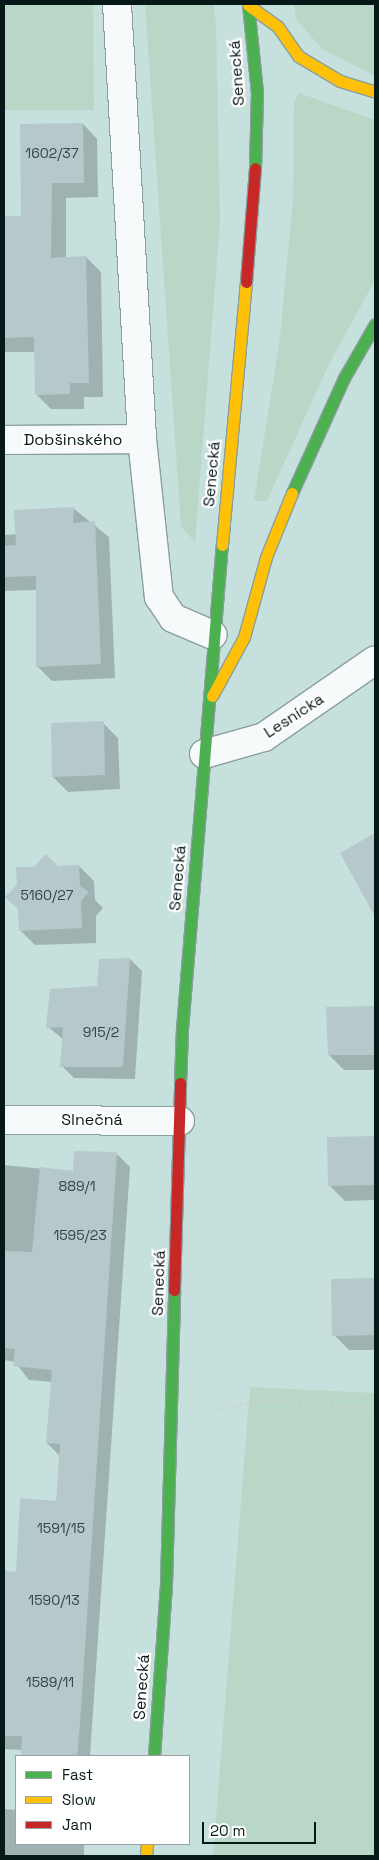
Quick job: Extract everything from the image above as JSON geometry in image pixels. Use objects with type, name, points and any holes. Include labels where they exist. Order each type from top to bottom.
[{"type":"main road","points":[[248,4],[278,27],[298,56],[340,81],[375,92]]},
{"type":"main road","name":"Senecká","points":[[154,1755],[166,1584],[182,1030],[208,704],[255,183],[257,92],[248,4]]},
{"type":"main road","points":[[208,704],[244,638],[266,557],[311,445],[344,378],[375,324]]},
{"type":"street","points":[[117,4],[142,439],[159,597],[173,618],[214,635]]},
{"type":"street","name":"Dobšinského","points":[[4,440],[142,439]]},
{"type":"street","name":"Lesnícka","points":[[204,754],[264,737],[375,660]]},
{"type":"street","name":"Slnečná","points":[[4,1120],[180,1120]]},
{"type":"path","points":[[220,1409],[264,1400],[375,1408]]},
{"type":"green space","points":[[4,4],[93,4],[94,110],[4,110]]},
{"type":"green space","points":[[145,4],[214,4],[216,24],[220,222],[195,542],[181,526]]},
{"type":"green space","points":[[294,4],[375,4],[375,76],[322,49],[296,19]]},
{"type":"green space","points":[[299,93],[375,120],[375,280],[328,366],[267,501],[254,501],[280,338],[293,200],[294,103]]},
{"type":"green space","points":[[250,1387],[375,1393],[375,1856],[213,1856]]},
{"type":"building","points":[[83,123],[84,183],[52,183],[51,258],[86,256],[89,383],[70,383],[70,394],[35,395],[34,337],[4,338],[4,216],[21,216],[20,124]]},
{"type":"building","points":[[74,507],[73,523],[95,521],[101,664],[36,667],[36,576],[4,577],[4,546],[16,545],[14,510]]},
{"type":"building","points":[[104,721],[105,775],[52,777],[51,723]]},
{"type":"building","points":[[375,833],[375,917],[340,853]]},
{"type":"building","points":[[46,854],[58,866],[79,865],[80,886],[89,892],[81,901],[82,928],[19,931],[18,909],[5,897],[17,885],[16,867],[34,867]]},
{"type":"building","points":[[130,958],[123,1067],[60,1067],[63,1027],[46,1028],[50,989],[97,986],[99,959]]},
{"type":"building","points":[[375,1006],[375,1055],[328,1055],[326,1007]]},
{"type":"building","points":[[375,1136],[375,1185],[328,1186],[327,1137]]},
{"type":"building","points":[[74,1151],[117,1152],[80,1724],[77,1755],[21,1755],[22,1736],[4,1736],[4,1571],[16,1572],[20,1498],[56,1501],[60,1444],[46,1443],[52,1370],[13,1366],[15,1349],[4,1348],[4,1251],[32,1252],[40,1167],[73,1171]]},
{"type":"building","points":[[375,1278],[375,1335],[332,1336],[331,1279]]},
{"type":"traffic: fast","points":[[248,4],[257,92],[255,168]]},
{"type":"traffic: fast","points":[[292,493],[344,378],[375,324]]},
{"type":"traffic: fast","points":[[180,1083],[182,1029],[222,545]]},
{"type":"traffic: fast","points":[[154,1755],[166,1584],[174,1290]]},
{"type":"traffic: slow","points":[[248,5],[278,27],[298,56],[340,81],[375,92]]},
{"type":"traffic: slow","points":[[222,545],[246,282]]},
{"type":"traffic: slow","points":[[212,696],[244,637],[266,557],[292,493]]},
{"type":"traffic: slow","points":[[146,1856],[147,1845]]},
{"type":"traffic: jam","points":[[246,282],[255,168]]},
{"type":"traffic: jam","points":[[174,1290],[180,1083]]}]
